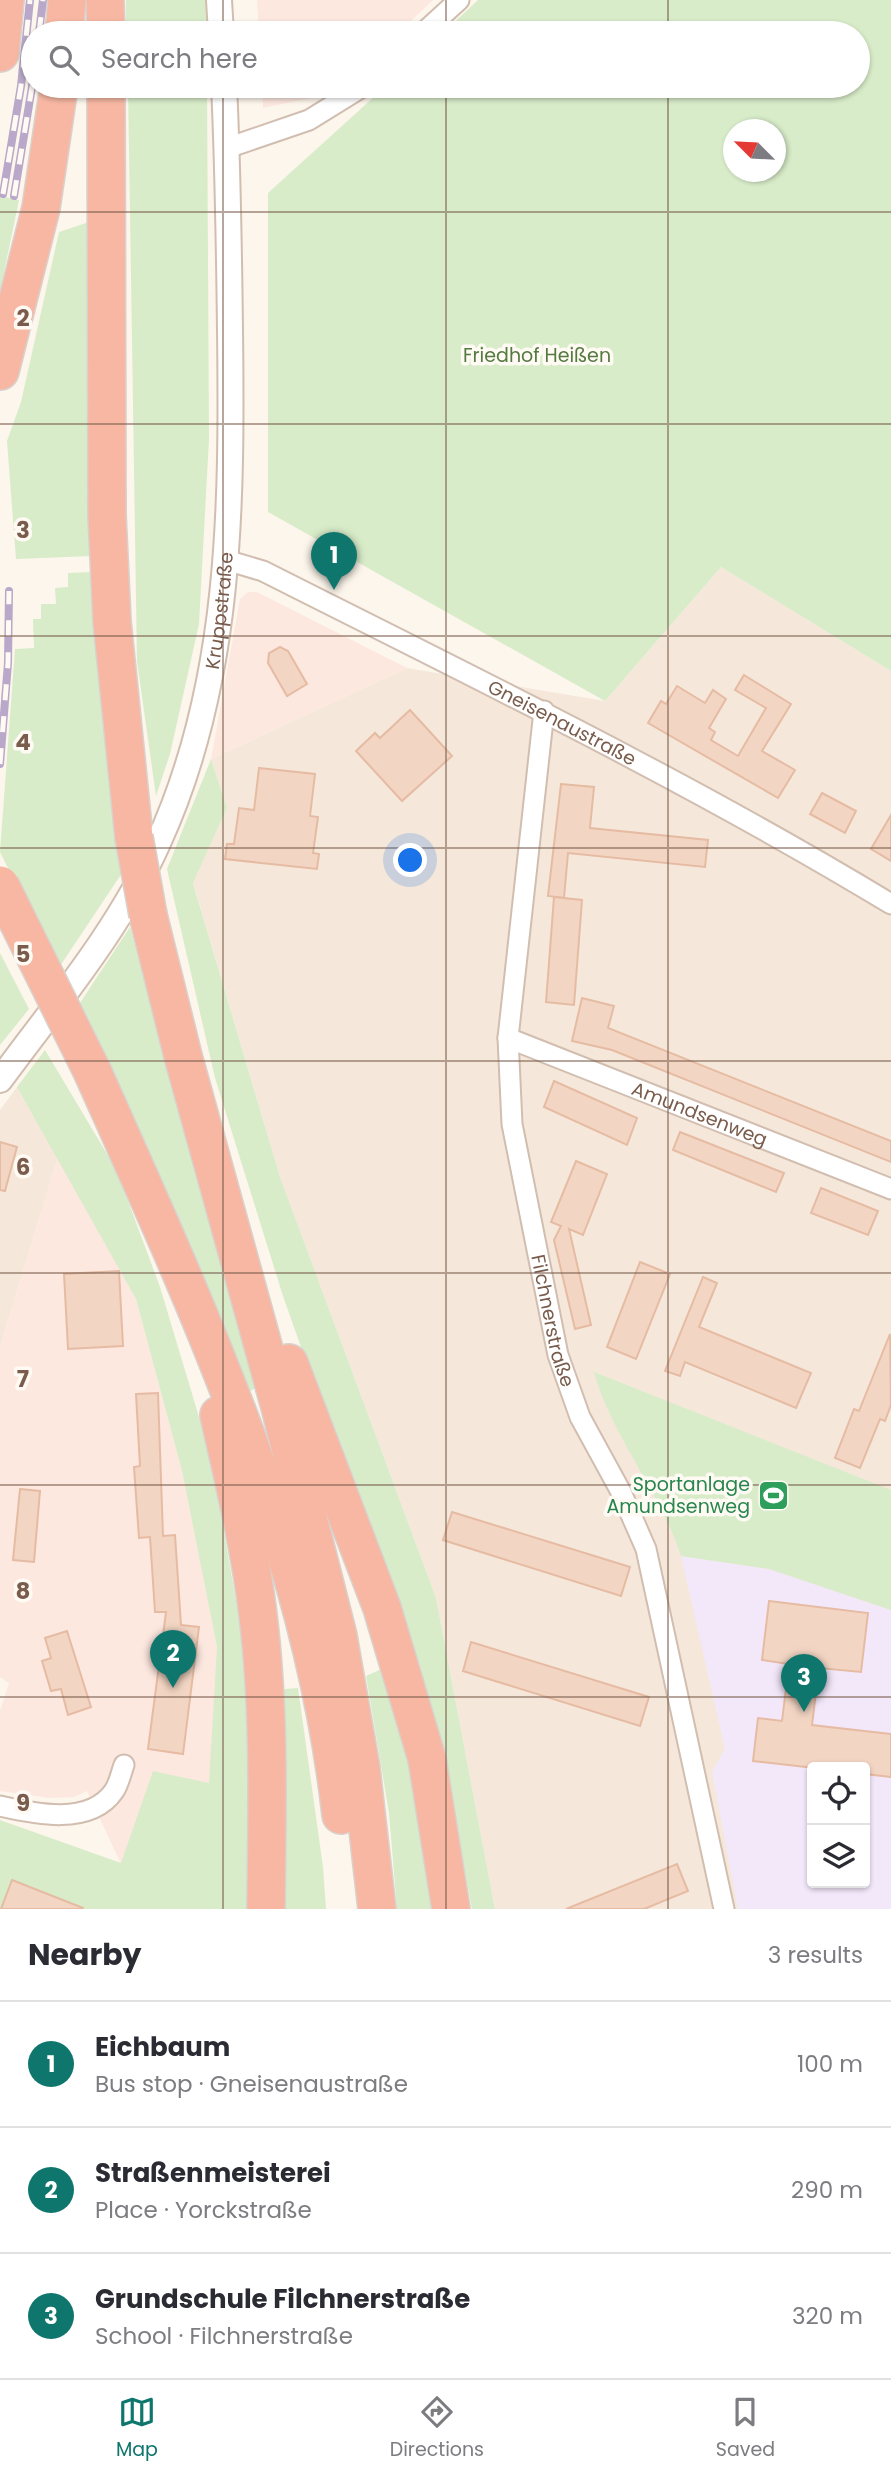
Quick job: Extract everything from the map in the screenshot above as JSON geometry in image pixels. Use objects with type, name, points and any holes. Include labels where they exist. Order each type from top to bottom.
[{"type":"highway","points":[[0,53],[5,0]]},
{"type":"highway","points":[[65,21],[67,0]]},
{"type":"highway","points":[[105,0],[106,21]]},
{"type":"highway","points":[[0,371],[41,208],[56,98]]},
{"type":"highway","points":[[106,98],[107,515],[111,621],[134,837],[148,915],[280,1406],[338,1636],[362,1768],[377,1909]]},
{"type":"highway","points":[[0,885],[93,1073],[188,1288],[265,1483],[310,1646],[336,1773],[351,1909]]},
{"type":"highway","points":[[212,1159],[382,1608],[427,1759],[451,1909]]},
{"type":"highway","points":[[188,1288],[236,1489],[258,1615],[267,1737],[266,1909]]},
{"type":"street","points":[[219,0],[220,21]]},
{"type":"street","points":[[436,21],[459,0]]},
{"type":"street","name":"Kruppstraße","points":[[0,1080],[113,925],[157,845],[196,739],[212,668],[231,497],[225,98]]},
{"type":"street","points":[[227,148],[309,120],[345,98]]},
{"type":"street","name":"Gneisenaustraße","points":[[226,560],[263,570],[544,711],[779,836],[891,904]]},
{"type":"street","name":"Filchnerstraße","points":[[544,711],[508,1038],[512,1124],[558,1354],[580,1417],[621,1492],[646,1549],[724,1909]]},
{"type":"street","name":"Amundsenweg","points":[[508,1038],[891,1189]]},
{"type":"street","points":[[0,1806],[46,1815],[90,1808],[105,1802],[116,1789],[124,1765]]},
{"type":"shaded area","points":[[257,0],[433,0],[411,21],[258,21]]},
{"type":"shaded area","points":[[263,98],[311,98],[263,108]]},
{"type":"shaded area","points":[[721,567],[891,671],[891,1909],[495,1909],[436,1598],[280,1177],[193,882],[227,808],[211,759],[407,668],[605,701]]},
{"type":"shaded area","points":[[248,592],[257,592],[407,668],[211,759],[240,599]]},
{"type":"shaded area","points":[[17,1087],[58,1157],[0,1347],[0,1110]]},
{"type":"shaded area","points":[[58,1157],[136,1299],[182,1471],[217,1647],[239,1812],[121,1864],[87,1791],[74,1797],[49,1798],[0,1791],[0,1711],[9,1683],[0,1677],[0,1347]]},
{"type":"shaded area","points":[[681,1556],[769,1569],[891,1610],[891,1909],[738,1909],[712,1772],[725,1749]]},
{"type":"green space","points":[[126,0],[206,0],[207,21],[126,21]]},
{"type":"green space","name":"Friedhof Heißen","points":[[478,0],[891,0],[891,671],[721,567],[605,701],[268,512],[268,193],[373,98],[870,98],[870,21],[456,21]]},
{"type":"green space","points":[[128,98],[207,98],[209,439],[199,624],[170,754],[156,796],[137,661]]},
{"type":"green space","points":[[0,196],[19,200],[0,292]]},
{"type":"green space","points":[[89,222],[92,556],[16,559],[7,441],[21,402],[59,232]]},
{"type":"green space","points":[[93,572],[103,723],[122,873],[58,969],[0,852],[15,649],[34,648],[33,619],[41,619],[41,604],[56,604],[55,588],[68,587],[68,573]]},
{"type":"green space","points":[[211,759],[227,808],[193,883],[280,1177],[436,1598],[495,1909],[472,1909],[442,1747],[283,1296],[215,1078],[167,869]]},
{"type":"green space","points":[[130,927],[259,1386],[248,1392],[78,1006]]},
{"type":"green space","points":[[0,953],[29,1009],[0,1045]]},
{"type":"green space","points":[[45,1050],[116,1169],[160,1287],[211,1457],[240,1624],[253,1786],[250,1909],[0,1909],[0,1820],[121,1863],[153,1771],[209,1783],[217,1647],[182,1471],[136,1299],[17,1087]]},
{"type":"green space","name":"Sportanlage Amundsenweg","points":[[594,1372],[891,1490],[891,1610],[769,1569],[681,1556],[661,1509],[612,1419]]},
{"type":"green space","points":[[388,1666],[442,1909],[397,1909],[389,1813],[366,1676]]},
{"type":"green space","points":[[298,1688],[323,1867],[326,1909],[285,1909],[286,1871],[272,1690]]},
{"type":"building","points":[[280,647],[288,651],[307,684],[287,696],[268,663],[269,653]]},
{"type":"building","points":[[744,675],[791,704],[762,751],[795,770],[778,798],[648,723],[661,701],[666,704],[677,686],[705,703],[713,690],[726,699],[709,728],[715,732],[711,740],[738,756],[766,708],[735,690]]},
{"type":"building","points":[[410,710],[452,756],[402,801],[356,751],[375,733],[380,738]]},
{"type":"building","points":[[259,768],[315,774],[310,816],[318,817],[313,853],[319,854],[317,869],[225,859],[227,844],[234,844],[239,808],[254,810]]},
{"type":"building","points":[[561,784],[594,787],[590,828],[708,840],[705,867],[568,853],[564,898],[548,896]]},
{"type":"building","points":[[822,793],[856,811],[845,833],[810,814]]},
{"type":"building","points":[[891,815],[891,861],[871,849]]},
{"type":"building","points":[[554,897],[582,900],[574,1005],[546,1002]]},
{"type":"building","points":[[582,998],[614,1006],[608,1028],[891,1141],[891,1162],[612,1050],[572,1041]]},
{"type":"building","points":[[554,1081],[637,1118],[627,1145],[544,1107]]},
{"type":"building","points":[[680,1132],[784,1173],[776,1192],[673,1150]]},
{"type":"building","points":[[0,1142],[17,1147],[5,1191],[0,1190]]},
{"type":"building","points":[[576,1161],[607,1174],[583,1235],[569,1229],[591,1325],[575,1329],[554,1240],[561,1226],[551,1222]]},
{"type":"building","points":[[821,1188],[878,1211],[868,1235],[811,1213]]},
{"type":"building","points":[[640,1262],[670,1274],[636,1359],[607,1347]]},
{"type":"building","points":[[119,1271],[123,1346],[68,1349],[64,1274]]},
{"type":"building","points":[[703,1277],[717,1283],[699,1327],[811,1373],[796,1408],[685,1362],[680,1376],[665,1371]]},
{"type":"building","points":[[890,1334],[891,1405],[885,1421],[880,1419],[860,1468],[835,1458],[854,1409],[859,1411]]},
{"type":"building","points":[[158,1393],[163,1536],[175,1535],[181,1625],[199,1627],[183,1754],[148,1749],[166,1612],[155,1612],[150,1537],[139,1538],[134,1467],[140,1466],[136,1394]]},
{"type":"building","points":[[20,1489],[40,1491],[34,1562],[13,1560]]},
{"type":"building","points":[[452,1512],[630,1567],[621,1596],[443,1540]]},
{"type":"building","points":[[769,1601],[868,1613],[861,1672],[819,1668],[812,1725],[891,1734],[891,1777],[870,1775],[870,1762],[807,1762],[806,1767],[753,1761],[758,1718],[782,1721],[789,1664],[762,1660]]},
{"type":"building","points":[[67,1631],[91,1707],[68,1715],[61,1689],[51,1691],[42,1661],[51,1658],[45,1638]]},
{"type":"building","points":[[471,1642],[649,1697],[640,1726],[463,1671]]},
{"type":"building","points":[[677,1864],[688,1891],[644,1909],[566,1909]]},
{"type":"building","points":[[12,1880],[83,1908],[83,1909],[1,1909]]},
{"type":"railway","points":[[28,21],[30,0]]},
{"type":"railway","points":[[40,21],[43,0]]},
{"type":"railway","points":[[3,194],[21,86]]},
{"type":"railway","points":[[14,196],[30,98]]},
{"type":"railway","points":[[0,764],[8,663],[9,591]]},
{"type":"place","name":"Eichbaum","points":[[334,590]]},
{"type":"place","name":"Sportanlage Amundsenweg","points":[[773,1495]]},
{"type":"place","name":"Straßenmeisterei","points":[[173,1688]]},
{"type":"place","name":"Grundschule Filchnerstraße","points":[[804,1712]]}]
